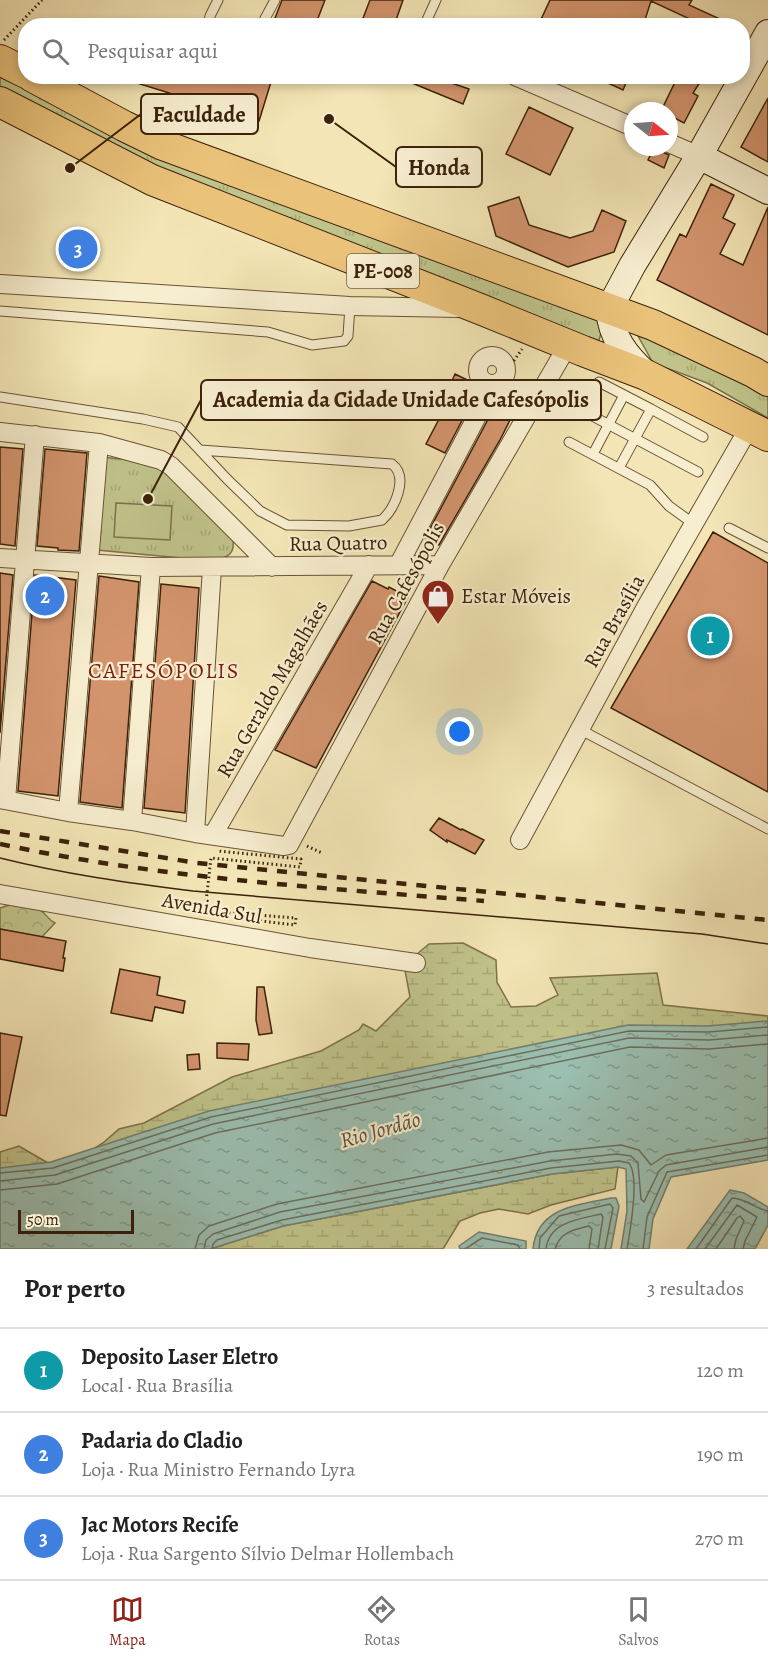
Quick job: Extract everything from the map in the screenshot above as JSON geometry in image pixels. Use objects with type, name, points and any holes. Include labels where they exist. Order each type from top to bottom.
[{"type":"highway","points":[[0,60],[18,69]]},
{"type":"highway","name":"PE-008","points":[[46,84],[164,145],[653,326],[768,381]]},
{"type":"highway","name":"PE-008","points":[[0,102],[152,180],[646,375],[759,431]]},
{"type":"main road","points":[[750,65],[768,33]]},
{"type":"main road","points":[[646,375],[627,357],[616,338],[609,309],[739,84]]},
{"type":"main road","points":[[699,156],[768,191]]},
{"type":"street","points":[[533,84],[624,123]]},
{"type":"street","points":[[678,147],[699,156]]},
{"type":"street","points":[[0,284],[350,306],[480,309]]},
{"type":"street","name":"Rua Cafesópolis","points":[[209,840],[289,845],[440,565],[568,345]]},
{"type":"street","points":[[399,564],[494,384]]},
{"type":"street","name":"Rua Brasília","points":[[520,840],[581,730],[690,521],[759,431]]},
{"type":"street","points":[[0,432],[99,443],[161,460],[171,466],[272,567]]},
{"type":"street","points":[[35,435],[3,799],[68,812],[132,820],[209,840],[212,568]]},
{"type":"street","points":[[68,812],[99,443]]},
{"type":"street","name":"Rua Quatro","points":[[0,558],[151,567],[212,568],[440,565]]},
{"type":"street","name":"Rua Geraldo Magalhães","points":[[209,840],[369,565]]},
{"type":"street","points":[[132,820],[151,567]]},
{"type":"street","name":"Avenida Sul","points":[[0,894],[310,948],[416,963]]},
{"type":"lane","points":[[210,18],[218,0]]},
{"type":"lane","points":[[265,18],[275,0]]},
{"type":"lane","points":[[428,18],[436,0]]},
{"type":"lane","points":[[0,311],[268,332],[312,345],[344,341],[348,336],[350,306]]},
{"type":"lane","points":[[599,382],[703,437]]},
{"type":"lane","points":[[593,454],[624,395]]},
{"type":"lane","points":[[0,397],[172,424],[185,432],[200,450],[227,479],[260,511],[287,525],[349,526],[382,520],[393,505],[399,489],[399,473],[392,465],[200,450]]},
{"type":"lane","points":[[619,468],[651,409]]},
{"type":"lane","points":[[583,411],[698,472]]},
{"type":"lane","points":[[569,442],[650,485],[669,506],[690,521]]},
{"type":"lane","points":[[729,528],[768,548]]},
{"type":"lane","points":[[581,730],[768,829]]},
{"type":"path","points":[[24,18],[42,0]]},
{"type":"path","points":[[0,46],[18,24]]},
{"type":"path","points":[[209,840],[301,859],[300,867],[211,858],[205,911],[296,918],[295,925],[212,915]]},
{"type":"green space","points":[[0,64],[18,72],[18,84],[47,84],[604,322],[598,344],[214,196],[0,94]]},
{"type":"green space","points":[[638,336],[681,349],[768,391],[768,418],[707,383],[653,363]]},
{"type":"green space","points":[[101,457],[160,463],[233,538],[233,548],[230,554],[213,561],[97,550]]},
{"type":"green space","points":[[116,503],[172,506],[170,540],[114,537]]},
{"type":"green space","points":[[9,905],[36,908],[55,923],[42,937],[0,929],[0,908]]},
{"type":"green space","points":[[463,943],[496,960],[497,982],[511,1007],[536,1006],[558,995],[550,978],[657,973],[663,1005],[768,1016],[768,1053],[0,1193],[0,1152],[19,1146],[60,1170],[103,1143],[119,1129],[144,1123],[232,1077],[321,1051],[359,1030],[363,1024],[376,1031],[410,997],[404,965],[429,944]]},
{"type":"green space","points":[[618,1167],[615,1189],[551,1205],[528,1214],[499,1209],[480,1213],[460,1221],[443,1249],[210,1249],[283,1226],[552,1174]]},
{"type":"water","name":"Rio Jordão","points":[[768,1021],[768,1160],[671,1177],[653,1219],[649,1249],[621,1249],[627,1211],[626,1169],[618,1167],[552,1174],[283,1226],[210,1249],[0,1249],[0,1168],[51,1162],[209,1111],[628,1025],[708,1026]]},
{"type":"water","points":[[730,1190],[744,1193],[768,1207],[768,1225],[755,1249],[687,1249]]},
{"type":"water","points":[[616,1198],[619,1206],[611,1249],[533,1249],[536,1235],[542,1224],[551,1216],[573,1206]]},
{"type":"water","points":[[479,1232],[526,1241],[526,1249],[460,1249],[459,1246]]},
{"type":"building","points":[[282,0],[325,0],[318,18],[275,18]]},
{"type":"building","points":[[370,0],[403,0],[397,18],[363,18]]},
{"type":"building","points":[[550,0],[692,0],[689,5],[717,18],[688,18],[651,1],[646,18],[542,18]]},
{"type":"building","points":[[140,84],[270,84],[259,121]]},
{"type":"building","points":[[414,84],[454,84],[469,89],[463,104]]},
{"type":"building","points":[[610,84],[626,84],[623,90]]},
{"type":"building","points":[[674,84],[699,84],[693,93],[698,96],[684,123],[678,120],[678,102],[665,102]]},
{"type":"building","points":[[768,98],[768,162],[741,147]]},
{"type":"building","points":[[529,107],[573,128],[550,175],[506,154]]},
{"type":"building","points":[[650,156],[669,156],[664,168],[648,160]]},
{"type":"building","points":[[711,184],[734,195],[723,218],[735,224],[720,254],[743,265],[768,207],[768,335],[657,280],[680,234],[686,237]]},
{"type":"building","points":[[519,197],[529,225],[570,238],[593,231],[602,210],[626,221],[614,252],[568,267],[496,236],[488,207]]},
{"type":"building","points":[[455,374],[480,386],[445,453],[426,444],[438,421],[435,419]]},
{"type":"building","points":[[501,395],[518,404],[500,440],[439,545],[425,538]]},
{"type":"building","points":[[0,447],[23,449],[15,546],[0,544]]},
{"type":"building","points":[[45,449],[87,453],[79,551],[37,546]]},
{"type":"building","points":[[713,532],[768,563],[768,792],[611,708]]},
{"type":"building","points":[[0,573],[13,575],[0,733]]},
{"type":"building","points":[[35,575],[76,580],[58,796],[18,791]]},
{"type":"building","points":[[99,576],[139,582],[122,808],[80,802]]},
{"type":"building","points":[[372,581],[408,597],[316,768],[275,750]]},
{"type":"building","points":[[161,584],[199,588],[185,813],[144,808]]},
{"type":"building","points":[[439,818],[484,840],[475,854],[447,840],[447,842],[430,830]]},
{"type":"building","points":[[0,929],[66,941],[63,971],[0,959]]},
{"type":"building","points":[[120,969],[160,977],[157,995],[185,1001],[183,1013],[155,1007],[152,1021],[111,1013]]},
{"type":"building","points":[[257,987],[264,987],[272,1033],[259,1035],[256,1020]]},
{"type":"building","points":[[0,1033],[22,1037],[6,1116],[0,1115]]},
{"type":"building","points":[[217,1043],[249,1044],[248,1060],[217,1058]]},
{"type":"building","points":[[199,1054],[200,1069],[188,1070],[187,1055]]},
{"type":"tram line","points":[[0,858],[96,878],[193,891],[702,934],[768,944]]},
{"type":"railway","points":[[0,831],[197,863],[768,920]]},
{"type":"railway","points":[[0,844],[60,856],[180,874],[484,901]]},
{"type":"place","name":"Honda","points":[[329,119]]},
{"type":"place","name":"Faculdade","points":[[70,168]]},
{"type":"place","name":"Jac Motors Recife","points":[[78,249]]},
{"type":"place","name":"Academia da Cidade Unidade Cafesópolis","points":[[148,499]]},
{"type":"place","name":"Padaria do Cladio","points":[[45,596]]},
{"type":"place","name":"Estar Móveis","points":[[438,625]]},
{"type":"place","name":"Deposito Laser Eletro","points":[[710,636]]},
{"type":"district","name":"CAFESÓPOLIS","points":[[164,670]]}]
